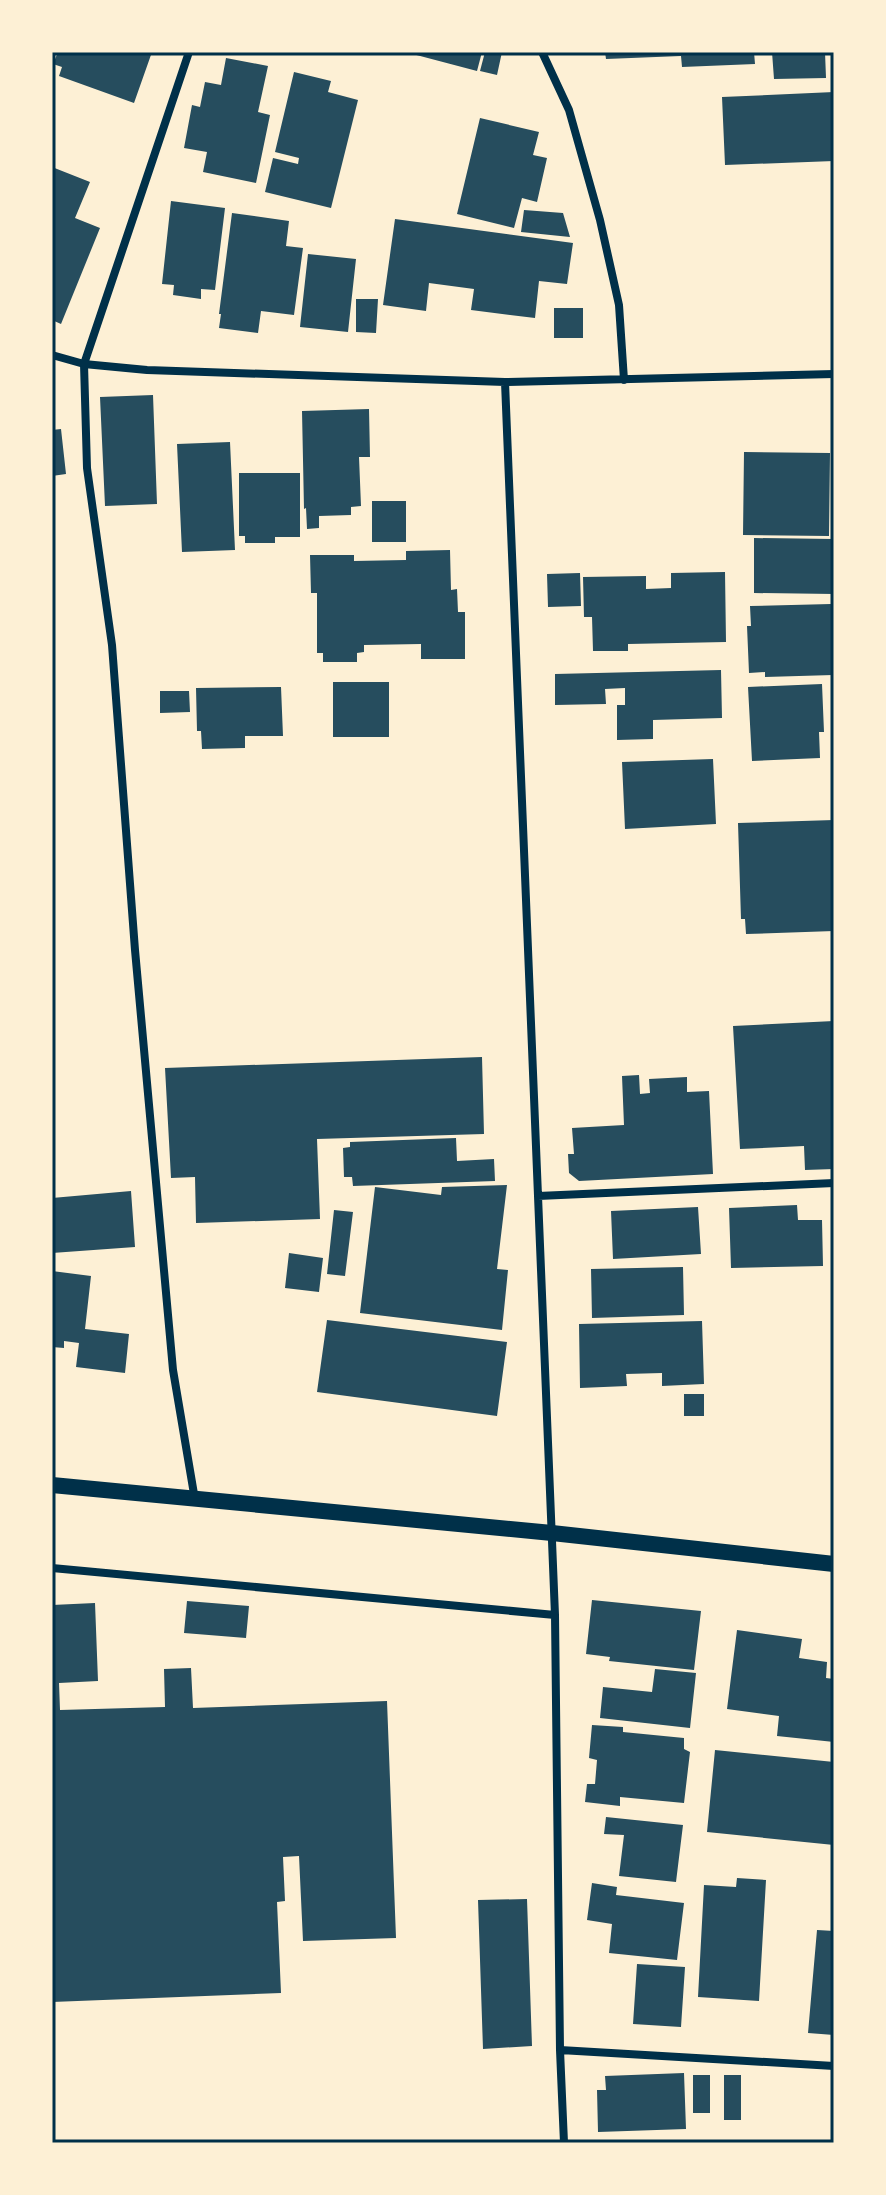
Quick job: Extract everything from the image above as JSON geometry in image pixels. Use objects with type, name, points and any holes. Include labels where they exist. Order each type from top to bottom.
[{"type":"main road","points":[[52,1485],[552,1533],[834,1564]]},
{"type":"street","points":[[189,52],[84,364],[87,468],[112,645],[135,950],[173,1370],[195,1500]]},
{"type":"street","points":[[542,52],[569,110],[600,220],[619,305],[624,380]]},
{"type":"street","points":[[52,355],[84,364],[207,373],[505,382],[834,374]]},
{"type":"street","points":[[505,382],[555,1615],[560,2050],[564,2143]]},
{"type":"street","points":[[538,1196],[834,1183]]},
{"type":"street","points":[[52,1568],[555,1615]]},
{"type":"street","points":[[560,2050],[834,2066]]},
{"type":"building","points":[[58,52],[152,52],[134,103],[59,76],[62,67],[53,64]]},
{"type":"building","points":[[405,52],[482,52],[477,71]]},
{"type":"building","points":[[485,52],[502,52],[497,75],[480,71]]},
{"type":"building","points":[[605,52],[754,52],[755,64],[682,67],[681,56],[606,59]]},
{"type":"building","points":[[772,52],[825,52],[826,78],[774,79]]},
{"type":"building","points":[[226,58],[268,66],[258,112],[270,115],[256,183],[203,172],[207,152],[184,148],[192,105],[200,107],[205,82],[221,85]]},
{"type":"building","points":[[294,72],[331,81],[328,92],[358,100],[331,208],[265,192],[273,158],[298,164],[299,158],[275,152]]},
{"type":"building","points":[[834,92],[834,161],[725,165],[722,97]]},
{"type":"building","points":[[480,118],[539,132],[533,155],[547,158],[537,202],[522,198],[514,228],[457,214]]},
{"type":"building","points":[[52,167],[90,182],[75,218],[100,228],[61,324],[52,320]]},
{"type":"building","points":[[171,201],[225,208],[215,290],[201,289],[201,299],[173,295],[174,285],[162,284]]},
{"type":"building","points":[[524,210],[563,213],[570,237],[521,232]]},
{"type":"building","points":[[232,213],[289,221],[286,246],[303,248],[294,315],[261,311],[258,333],[219,328]]},
{"type":"building","points":[[395,219],[573,243],[567,284],[539,281],[535,318],[471,310],[474,289],[429,283],[426,311],[383,305]]},
{"type":"building","points":[[308,254],[356,259],[348,332],[300,327]]},
{"type":"building","points":[[356,299],[378,299],[376,333],[356,332]]},
{"type":"building","points":[[554,308],[583,308],[583,338],[554,338]]},
{"type":"building","points":[[153,395],[157,504],[105,506],[100,397]]},
{"type":"building","points":[[369,409],[370,457],[359,457],[361,506],[351,507],[351,515],[319,516],[319,528],[307,529],[302,411]]},
{"type":"building","points":[[61,429],[66,474],[52,476],[52,430]]},
{"type":"building","points":[[230,442],[235,550],[182,552],[177,444]]},
{"type":"building","points":[[744,452],[830,453],[829,536],[743,535]]},
{"type":"building","points":[[239,473],[300,473],[300,537],[275,537],[275,543],[245,543],[245,536],[239,536]]},
{"type":"building","points":[[372,501],[406,501],[406,542],[372,542]]},
{"type":"building","points":[[754,538],[834,539],[834,594],[754,593]]},
{"type":"building","points":[[450,550],[451,590],[457,589],[458,612],[465,612],[465,659],[421,659],[421,644],[364,645],[364,652],[357,653],[357,662],[323,662],[323,653],[317,653],[317,593],[311,593],[310,555],[354,555],[354,561],[406,560],[406,551]]},
{"type":"building","points":[[725,572],[726,642],[628,644],[628,651],[593,651],[592,617],[584,617],[583,577],[646,576],[646,589],[671,588],[671,573]]},
{"type":"building","points":[[580,573],[581,606],[548,607],[547,574]]},
{"type":"building","points":[[831,604],[833,675],[765,677],[765,672],[749,673],[747,626],[751,626],[750,606]]},
{"type":"building","points":[[721,670],[722,718],[653,720],[653,739],[617,740],[617,705],[625,705],[625,688],[605,689],[606,704],[555,705],[555,674]]},
{"type":"building","points":[[333,682],[389,682],[389,737],[333,737]]},
{"type":"building","points":[[822,684],[824,732],[819,732],[820,758],[752,761],[748,687]]},
{"type":"building","points":[[281,687],[283,736],[245,736],[245,748],[202,749],[201,731],[197,731],[196,688]]},
{"type":"building","points":[[160,691],[189,691],[190,712],[160,713]]},
{"type":"building","points":[[713,759],[716,824],[625,829],[622,762]]},
{"type":"building","points":[[834,820],[834,931],[746,934],[745,919],[741,919],[738,823]]},
{"type":"building","points":[[834,1021],[834,1169],[805,1170],[804,1146],[740,1149],[733,1026]]},
{"type":"building","points":[[482,1057],[484,1134],[317,1139],[320,1219],[196,1223],[195,1177],[171,1178],[165,1068]]},
{"type":"building","points":[[639,1075],[640,1094],[650,1093],[649,1079],[687,1077],[687,1092],[709,1091],[713,1174],[579,1181],[569,1173],[568,1154],[574,1154],[572,1128],[624,1125],[622,1076]]},
{"type":"building","points":[[456,1138],[457,1161],[494,1159],[495,1181],[353,1186],[352,1177],[344,1177],[343,1148],[350,1147],[350,1142]]},
{"type":"building","points":[[507,1185],[497,1269],[508,1270],[502,1330],[360,1313],[375,1187],[441,1195],[442,1187]]},
{"type":"building","points":[[131,1191],[135,1247],[52,1253],[52,1198]]},
{"type":"building","points":[[797,1205],[798,1220],[822,1220],[823,1266],[731,1268],[729,1208]]},
{"type":"building","points":[[698,1207],[701,1254],[613,1259],[611,1211]]},
{"type":"building","points":[[334,1210],[353,1212],[345,1276],[327,1274]]},
{"type":"building","points":[[289,1253],[323,1258],[319,1292],[285,1288]]},
{"type":"building","points":[[683,1267],[684,1315],[592,1318],[591,1269]]},
{"type":"building","points":[[52,1271],[91,1276],[85,1329],[129,1334],[125,1373],[76,1367],[79,1343],[64,1341],[64,1348],[52,1347]]},
{"type":"building","points":[[327,1320],[507,1342],[497,1416],[317,1392]]},
{"type":"building","points":[[702,1321],[704,1384],[662,1386],[662,1373],[626,1374],[627,1386],[580,1388],[579,1324]]},
{"type":"building","points":[[684,1394],[704,1394],[704,1416],[684,1416]]},
{"type":"building","points":[[592,1600],[701,1611],[694,1670],[609,1661],[610,1657],[586,1654]]},
{"type":"building","points":[[187,1601],[249,1606],[246,1638],[184,1633]]},
{"type":"building","points":[[95,1603],[98,1681],[59,1683],[60,1710],[165,1707],[164,1669],[191,1668],[193,1708],[387,1701],[396,1938],[303,1941],[299,1856],[283,1857],[285,1901],[277,1902],[281,1993],[52,2002],[52,1605]]},
{"type":"building","points":[[737,1630],[802,1639],[799,1658],[827,1662],[826,1678],[834,1679],[834,1742],[777,1736],[779,1716],[727,1709]]},
{"type":"building","points":[[655,1669],[696,1673],[690,1728],[600,1718],[603,1687],[652,1692]]},
{"type":"building","points":[[592,1725],[623,1727],[623,1732],[684,1738],[684,1749],[690,1752],[684,1803],[620,1797],[620,1806],[585,1802],[587,1784],[595,1784],[597,1760],[589,1758]]},
{"type":"building","points":[[715,1750],[834,1762],[834,1845],[707,1832]]},
{"type":"building","points":[[606,1817],[683,1825],[676,1882],[619,1876],[624,1835],[604,1834]]},
{"type":"building","points":[[737,1878],[766,1880],[759,2001],[698,1997],[704,1885],[736,1887]]},
{"type":"building","points":[[592,1883],[617,1887],[616,1895],[684,1903],[677,1960],[609,1953],[612,1924],[587,1920]]},
{"type":"building","points":[[527,1899],[532,2046],[483,2049],[478,1900]]},
{"type":"building","points":[[817,1930],[834,1931],[834,2035],[808,2033]]},
{"type":"building","points":[[637,1964],[685,1967],[681,2027],[633,2024]]},
{"type":"building","points":[[684,2073],[686,2129],[598,2132],[597,2090],[606,2090],[605,2076]]},
{"type":"building","points":[[693,2075],[710,2075],[710,2113],[693,2113]]},
{"type":"building","points":[[724,2075],[741,2075],[741,2120],[724,2120]]}]
